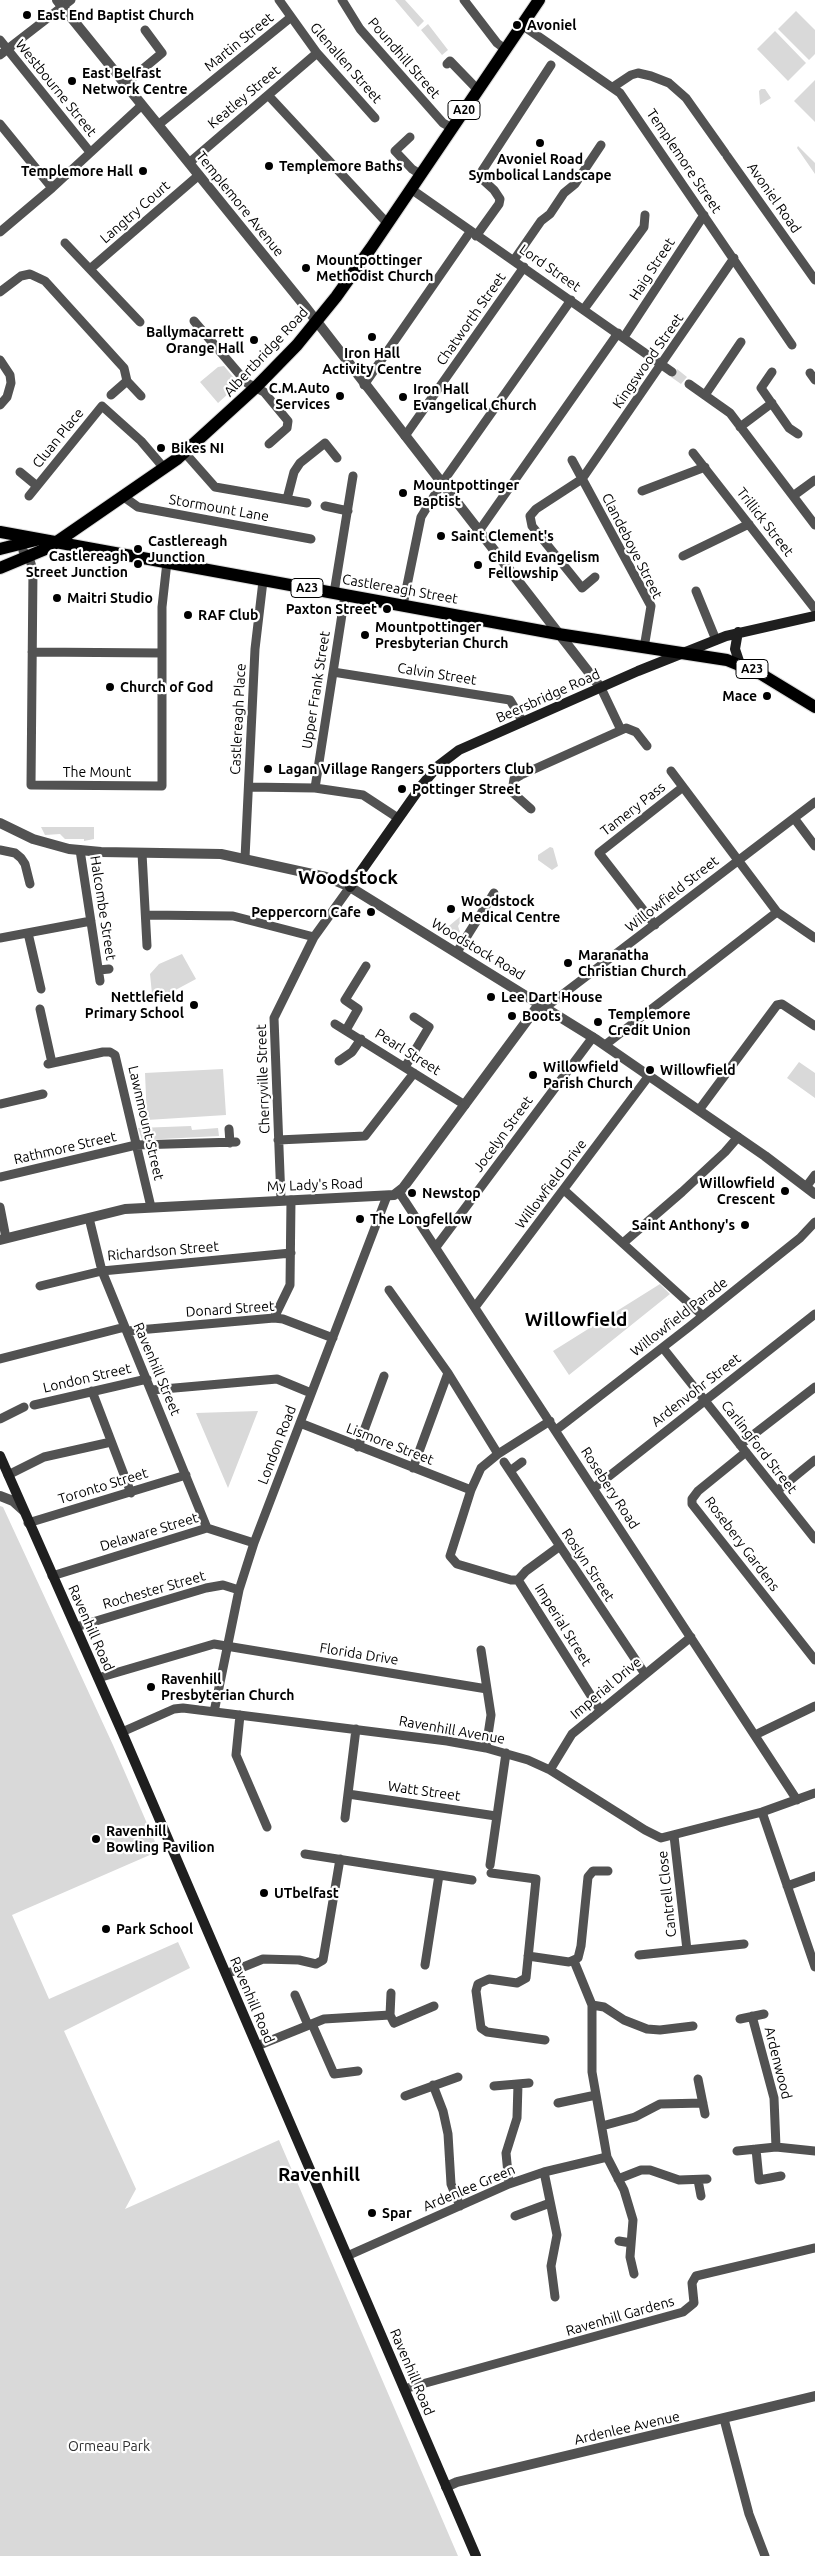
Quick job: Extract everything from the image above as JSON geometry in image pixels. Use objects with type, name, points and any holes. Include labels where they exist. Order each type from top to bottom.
[{"type":"main road","name":"Albertbridge Road","points":[[55,542],[124,497],[185,452],[256,387],[316,322],[388,223],[539,0]]},
{"type":"main road","name":"A23","points":[[0,532],[55,542]]},
{"type":"main road","name":"Albertbridge Road","points":[[0,549],[72,532]]},
{"type":"main road","name":"Castlereagh Street","points":[[55,542],[558,634],[681,654]]},
{"type":"main road","points":[[0,568],[26,554],[55,542]]},
{"type":"main road","points":[[0,558],[26,554]]},
{"type":"main road","name":"Beersbridge Road","points":[[350,887],[422,784],[448,757],[523,722],[716,640],[738,632],[815,616]]},
{"type":"main road","points":[[738,632],[735,649],[740,664]]},
{"type":"main road","name":"A23","points":[[681,654],[740,664],[815,707]]},
{"type":"main road","name":"Ravenhill Road","points":[[0,1456],[4,1477],[23,1510],[122,1732],[476,2556]]},
{"type":"street","name":"Glenallen Street","points":[[279,0],[290,18],[317,53],[375,118]]},
{"type":"street","name":"Poundhill Street","points":[[342,0],[360,30],[443,123],[452,128]]},
{"type":"street","points":[[464,0],[497,43],[505,49]]},
{"type":"street","points":[[4,52],[63,2]]},
{"type":"street","name":"Templemore Avenue","points":[[63,2],[125,84],[316,322],[601,688]]},
{"type":"street","name":"Martin Street","points":[[158,125],[290,18]]},
{"type":"street","name":"Templemore Street","points":[[522,25],[620,93],[792,345]]},
{"type":"street","points":[[125,84],[162,53],[145,30]]},
{"type":"street","name":"Westbourne Street","points":[[0,40],[4,52],[90,152]]},
{"type":"street","name":"Keatley Street","points":[[189,163],[317,53]]},
{"type":"street","points":[[447,64],[450,60],[478,90]]},
{"type":"street","points":[[364,385],[473,234],[499,204],[498,194],[482,179],[482,171],[551,65]]},
{"type":"street","name":"Avoniel Road","points":[[613,87],[631,75],[638,73],[669,83],[686,98],[815,280]]},
{"type":"street","points":[[268,95],[388,223]]},
{"type":"street","points":[[0,232],[52,188],[142,105]]},
{"type":"street","points":[[0,124],[52,188]]},
{"type":"street","points":[[410,137],[395,151],[412,169],[420,174]]},
{"type":"street","points":[[514,260],[541,221],[550,214],[564,193],[575,184],[601,145]]},
{"type":"street","name":"Langtry Court","points":[[90,269],[199,175]]},
{"type":"street","name":"Lord Street","points":[[411,189],[672,372]]},
{"type":"street","points":[[584,309],[644,228],[645,215]]},
{"type":"street","name":"Haig Street","points":[[479,531],[621,335],[704,216]]},
{"type":"street","points":[[66,243],[140,322]]},
{"type":"street","name":"Kingswood Street","points":[[582,479],[734,258]]},
{"type":"street","name":"Chatworth Street","points":[[405,436],[524,267]]},
{"type":"street","points":[[0,292],[21,276],[30,274],[45,281],[118,360],[124,368],[127,381],[142,396]]},
{"type":"street","points":[[403,605],[420,518],[442,483],[571,300]]},
{"type":"street","points":[[194,321],[247,383],[264,392],[288,422],[287,428],[268,444]]},
{"type":"street","points":[[705,395],[741,342]]},
{"type":"street","points":[[0,360],[10,375],[11,383],[7,397],[0,405]]},
{"type":"street","points":[[772,372],[761,388],[788,428],[798,434]]},
{"type":"street","points":[[111,395],[127,381]]},
{"type":"street","points":[[689,384],[730,413],[815,525]]},
{"type":"street","points":[[740,427],[772,403]]},
{"type":"street","name":"Cluan Place","points":[[29,496],[102,406],[141,441],[164,468]]},
{"type":"street","points":[[287,499],[294,472],[300,463],[324,443],[337,458]]},
{"type":"street","points":[[185,452],[215,487],[307,503]]},
{"type":"street","name":"Trillick Street","points":[[693,453],[815,609]]},
{"type":"street","name":"Clandeboye Street","points":[[572,460],[650,606],[644,648]]},
{"type":"street","points":[[642,491],[704,468]]},
{"type":"street","name":"Cluan Place","points":[[20,472],[37,486]]},
{"type":"street","name":"Upper Frank Street","points":[[315,788],[333,672],[339,594],[353,476]]},
{"type":"street","points":[[582,479],[536,509],[530,521],[585,591],[595,577]]},
{"type":"street","points":[[793,496],[815,480]]},
{"type":"street","name":"Stormount Lane","points":[[124,497],[138,507],[312,539]]},
{"type":"street","points":[[325,506],[348,511]]},
{"type":"street","points":[[683,556],[750,524]]},
{"type":"street","name":"The Mount","points":[[26,554],[33,570],[31,785],[162,786],[162,607],[167,562]]},
{"type":"street","name":"Castlereagh Place","points":[[245,858],[255,650],[263,581]]},
{"type":"street","points":[[696,591],[716,640]]},
{"type":"street","points":[[32,652],[162,653]]},
{"type":"street","name":"Calvin Street","points":[[333,672],[510,700],[523,722]]},
{"type":"street","points":[[601,688],[622,730]]},
{"type":"street","points":[[531,809],[512,792],[514,779],[626,728],[636,732],[647,746]]},
{"type":"street","points":[[671,771],[777,912],[815,938]]},
{"type":"street","points":[[249,787],[315,788],[363,795],[398,818]]},
{"type":"street","name":"Tamery Pass","points":[[655,925],[600,853],[683,787]]},
{"type":"street","name":"Willowfield Street","points":[[543,1005],[655,925],[815,802]]},
{"type":"street","points":[[794,818],[815,846]]},
{"type":"street","name":"Woodstock Road","points":[[0,824],[42,842],[80,850],[142,853],[209,853],[245,858],[326,877],[350,887],[593,1037],[648,1077],[738,1137],[815,1194]]},
{"type":"street","points":[[0,850],[15,853],[21,858],[25,864],[30,884]]},
{"type":"street","name":"Halcombe Street","points":[[80,850],[100,981]]},
{"type":"street","points":[[142,853],[147,946]]},
{"type":"street","name":"Cherryville Street","points":[[274,1318],[290,1285],[291,1254],[278,1140],[274,1018],[314,936],[350,887]]},
{"type":"street","points":[[457,952],[494,893]]},
{"type":"street","points":[[605,1046],[777,912]]},
{"type":"street","points":[[146,915],[233,916],[314,936]]},
{"type":"street","points":[[0,938],[91,921]]},
{"type":"street","points":[[28,933],[41,989]]},
{"type":"street","points":[[346,1030],[358,1009],[344,1000],[366,966]]},
{"type":"street","name":"Halcombe Street","points":[[99,970],[109,969]]},
{"type":"street","points":[[699,1110],[777,1005],[782,1004],[815,1026]]},
{"type":"street","points":[[400,1192],[543,1005]]},
{"type":"street","name":"Lawnmount Street","points":[[40,1009],[50,1063],[103,1052],[110,1052],[115,1055],[151,1206]]},
{"type":"street","points":[[406,1067],[430,1027],[414,1017]]},
{"type":"street","name":"Pearl Street","points":[[335,1024],[465,1105]]},
{"type":"street","name":"Jocelyn Street","points":[[436,1248],[593,1037]]},
{"type":"street","points":[[338,1061],[352,1052],[361,1040]]},
{"type":"street","points":[[278,1140],[365,1136],[414,1073]]},
{"type":"street","name":"Willowfield Drive","points":[[475,1307],[648,1077]]},
{"type":"street","points":[[0,1104],[43,1094]]},
{"type":"street","name":"Rathmore Street","points":[[0,1177],[136,1145],[233,1143],[229,1129]]},
{"type":"street","points":[[623,1243],[682,1192],[725,1152],[738,1137]]},
{"type":"street","points":[[806,1187],[815,1175]]},
{"type":"street","points":[[564,1190],[703,1316]]},
{"type":"street","name":"Rosebery Road","points":[[400,1192],[797,1800]]},
{"type":"street","name":"My Lady's Road","points":[[3,1239],[125,1209],[151,1206],[387,1196],[400,1192]]},
{"type":"street","name":"London Road","points":[[214,1712],[240,1590],[254,1543],[387,1196]]},
{"type":"street","points":[[0,1207],[3,1239]]},
{"type":"street","name":"Ravenhill Street","points":[[89,1218],[102,1271],[207,1528]]},
{"type":"street","name":"Willowfield Parade","points":[[556,1430],[663,1348],[804,1235],[815,1222]]},
{"type":"street","name":"Richardson Street","points":[[40,1286],[102,1271],[291,1254]]},
{"type":"street","points":[[389,1290],[448,1373],[498,1454]]},
{"type":"street","name":"Ardenvohr Street","points":[[594,1488],[815,1314]]},
{"type":"street","name":"Donard Street","points":[[0,1359],[126,1329],[274,1318],[283,1319],[333,1338]]},
{"type":"street","name":"Carlingford Street","points":[[663,1348],[815,1539]]},
{"type":"street","points":[[413,1468],[448,1373]]},
{"type":"street","points":[[358,1447],[384,1376]]},
{"type":"street","name":"London Street","points":[[34,1405],[147,1379]]},
{"type":"street","points":[[152,1390],[277,1379],[311,1393]]},
{"type":"street","points":[[743,1449],[815,1387]]},
{"type":"street","points":[[92,1391],[130,1493]]},
{"type":"street","points":[[0,1419],[24,1407]]},
{"type":"street","name":"Imperial Street","points":[[550,1420],[498,1454],[481,1468],[470,1490],[450,1556],[456,1564],[511,1580],[518,1580],[526,1571],[560,1546]]},
{"type":"street","name":"Lismore Street","points":[[300,1423],[470,1490]]},
{"type":"street","points":[[4,1477],[44,1457],[112,1442]]},
{"type":"street","name":"Rosebery Gardens","points":[[743,1449],[698,1491],[692,1499],[692,1504],[815,1660]]},
{"type":"street","points":[[777,1491],[815,1460]]},
{"type":"street","name":"Roslyn Street","points":[[504,1462],[645,1674]]},
{"type":"street","points":[[510,1471],[522,1462]]},
{"type":"street","name":"Toronto Street","points":[[28,1523],[186,1475]]},
{"type":"street","points":[[0,1496],[14,1501],[23,1510]]},
{"type":"street","name":"Delaware Street","points":[[52,1576],[207,1528],[254,1543]]},
{"type":"street","name":"Imperial Street","points":[[518,1580],[600,1710]]},
{"type":"street","name":"Rochester Street","points":[[76,1628],[206,1588],[223,1585],[240,1590]]},
{"type":"street","name":"Imperial Drive","points":[[550,1770],[572,1734],[691,1637]]},
{"type":"street","name":"Florida Drive","points":[[98,1678],[214,1644],[487,1689]]},
{"type":"street","points":[[481,1650],[491,1718],[486,1748]]},
{"type":"street","points":[[755,1734],[815,1706]]},
{"type":"street","name":"Ravenhill Avenue","points":[[122,1732],[174,1709],[183,1708],[486,1748],[506,1753],[550,1770],[655,1836],[674,1836],[762,1812],[815,1793]]},
{"type":"street","points":[[240,1715],[236,1755],[267,1827]]},
{"type":"street","points":[[345,1818],[356,1730]]},
{"type":"street","points":[[506,1753],[490,1869],[536,1878],[526,1978],[521,1982],[485,1979],[478,1984],[476,1991],[480,2028],[487,2032],[545,2040]]},
{"type":"street","name":"Watt Street","points":[[348,1794],[496,1816]]},
{"type":"street","points":[[762,1812],[815,1967]]},
{"type":"street","name":"Cantrell Close","points":[[674,1836],[686,1950]]},
{"type":"street","points":[[305,1854],[472,1880]]},
{"type":"street","points":[[226,1974],[264,1959],[299,1960],[316,1964],[323,1960],[340,1859]]},
{"type":"street","points":[[574,1961],[580,1954],[588,1877],[593,1871],[608,1871]]},
{"type":"street","points":[[425,1965],[439,1875]]},
{"type":"street","points":[[787,1886],[815,1876]]},
{"type":"street","name":"Cantrell Close","points":[[639,1955],[744,1944]]},
{"type":"street","points":[[528,1956],[574,1961]]},
{"type":"street","points":[[574,1961],[592,2004],[590,2050],[596,2095],[607,2157],[618,2179],[633,2220],[630,2257],[634,2274]]},
{"type":"street","points":[[391,1993],[390,2014],[394,2023],[434,2006]]},
{"type":"street","points":[[295,1995],[334,2074],[358,2071]]},
{"type":"street","points":[[592,2004],[604,2007],[624,2020],[647,2029],[660,2030],[693,2026]]},
{"type":"street","points":[[257,2046],[310,2024],[334,2018],[390,2014]]},
{"type":"street","name":"Ardenwood","points":[[740,2019],[764,2014]]},
{"type":"street","name":"Ardenwood","points":[[752,2016],[774,2098],[776,2147]]},
{"type":"street","points":[[405,2096],[458,2077]]},
{"type":"street","points":[[698,2079],[705,2114]]},
{"type":"street","points":[[494,2086],[528,2083]]},
{"type":"street","points":[[510,2184],[506,2153],[517,2118],[518,2084]]},
{"type":"street","points":[[433,2085],[443,2111],[448,2134],[451,2184],[460,2206]]},
{"type":"street","points":[[558,2103],[596,2095]]},
{"type":"street","points":[[602,2126],[635,2118],[660,2104],[703,2103]]},
{"type":"street","points":[[737,2151],[776,2147],[815,2151]]},
{"type":"street","points":[[756,2149],[759,2180],[781,2176]]},
{"type":"street","name":"Ardenlee Green","points":[[347,2256],[510,2184],[544,2172],[607,2157]]},
{"type":"street","points":[[618,2179],[641,2170],[650,2170],[679,2180],[703,2180],[701,2196]]},
{"type":"street","points":[[544,2172],[557,2236],[551,2266],[554,2297]]},
{"type":"street","points":[[515,2216],[550,2203]]},
{"type":"street","points":[[619,2240],[631,2244]]},
{"type":"street","name":"Ravenhill Gardens","points":[[404,2389],[684,2312],[694,2303],[692,2283],[696,2276],[815,2248]]},
{"type":"street","name":"Ardenlee Avenue","points":[[446,2487],[458,2482],[815,2396]]},
{"type":"street","points":[[724,2419],[749,2514],[764,2556]]},
{"type":"green space","points":[[395,0],[405,0],[424,21],[418,27]]},
{"type":"green space","points":[[796,11],[815,30],[815,54],[809,60],[778,29]]},
{"type":"green space","points":[[428,24],[448,50],[442,55],[421,30]]},
{"type":"green space","points":[[775,31],[806,63],[788,81],[757,49]]},
{"type":"green space","points":[[815,80],[815,122],[794,101]]},
{"type":"green space","points":[[765,89],[771,98],[760,105],[759,91]]},
{"type":"green space","points":[[798,146],[815,163],[815,174],[797,148]]},
{"type":"green space","points":[[224,366],[239,384],[218,403],[200,382],[218,367]]},
{"type":"green space","points":[[677,369],[687,377],[681,384],[671,377]]},
{"type":"green space","points":[[41,827],[94,827],[94,839],[84,841],[84,839],[65,839],[60,834],[45,835]]},
{"type":"green space","points":[[550,847],[553,848],[558,866],[552,870],[538,860],[538,855]]},
{"type":"green space","points":[[468,910],[458,926],[460,932],[453,936],[443,931]]},
{"type":"green space","points":[[182,954],[196,979],[155,1001],[152,994],[150,974],[159,964]]},
{"type":"green space","points":[[799,1062],[815,1073],[815,1098],[787,1078]]},
{"type":"green space","points":[[223,1069],[226,1115],[147,1120],[145,1073]]},
{"type":"green space","points":[[191,1126],[192,1130],[218,1128],[219,1136],[142,1140],[138,1128]]},
{"type":"green space","points":[[660,1284],[670,1294],[569,1375],[553,1351]]},
{"type":"green space","points":[[258,1411],[228,1488],[196,1413]]},
{"type":"green space","name":"Ormeau Park","points":[[0,1506],[3,1507],[113,1745],[159,1851],[12,1915],[49,1999],[178,1942],[190,1968],[64,2031],[136,2189],[125,2209],[279,2140],[458,2556],[0,2556]]},
{"type":"place","name":"East End Baptist Church","points":[[27,15]]},
{"type":"place","name":"Avoniel","points":[[517,25]]},
{"type":"place","name":"East Belfast Network Centre","points":[[72,81]]},
{"type":"place","name":"Avoniel Road Symbolical Landscape","points":[[540,143]]},
{"type":"place","name":"Templemore Baths","points":[[269,166]]},
{"type":"place","name":"Templemore Hall","points":[[143,171]]},
{"type":"place","name":"Mountpottinger Methodist Church","points":[[306,268]]},
{"type":"place","name":"Iron Hall Activity Centre","points":[[372,337]]},
{"type":"place","name":"Ballymacarrett Orange Hall","points":[[254,340]]},
{"type":"place","name":"C.M.Auto Services","points":[[340,396]]},
{"type":"place","name":"Iron Hall Evangelical Church","points":[[403,397]]},
{"type":"place","name":"Bikes NI","points":[[161,448]]},
{"type":"place","name":"Mountpottinger Baptist","points":[[403,493]]},
{"type":"place","name":"Saint Clement's","points":[[441,536]]},
{"type":"place","name":"Castlereagh Junction","points":[[138,549]]},
{"type":"place","name":"Castlereagh Street Junction","points":[[138,564]]},
{"type":"place","name":"Child Evangelism Fellowship","points":[[478,565]]},
{"type":"place","name":"Maitri Studio","points":[[57,598]]},
{"type":"place","name":"Paxton Street","points":[[387,609]]},
{"type":"place","name":"RAF Club","points":[[188,615]]},
{"type":"place","name":"Mountpottinger Presbyterian Church","points":[[365,635]]},
{"type":"place","name":"Church of God","points":[[110,687]]},
{"type":"place","name":"Mace","points":[[767,696]]},
{"type":"place","name":"Lagan Village Rangers Supporters Club","points":[[268,769]]},
{"type":"place","name":"Pottinger Street","points":[[402,789]]},
{"type":"place","name":"Woodstock Medical Centre","points":[[451,909]]},
{"type":"place","name":"Peppercorn Cafe","points":[[371,912]]},
{"type":"place","name":"Maranatha Christian Church","points":[[568,963]]},
{"type":"place","name":"Lee Dart House","points":[[491,997]]},
{"type":"place","name":"Nettlefield Primary School","points":[[194,1005]]},
{"type":"place","name":"Boots","points":[[512,1016]]},
{"type":"place","name":"Templemore Credit Union","points":[[598,1022]]},
{"type":"place","name":"Willowfield","points":[[650,1070]]},
{"type":"place","name":"Willowfield Parish Church","points":[[533,1075]]},
{"type":"place","name":"Willowfield Crescent","points":[[785,1191]]},
{"type":"place","name":"Newstop","points":[[412,1193]]},
{"type":"place","name":"The Longfellow","points":[[360,1219]]},
{"type":"place","name":"Saint Anthony's","points":[[745,1225]]},
{"type":"place","name":"Ravenhill Presbyterian Church","points":[[151,1687]]},
{"type":"place","name":"Ravenhill Bowling Pavilion","points":[[96,1839]]},
{"type":"place","name":"UTbelfast","points":[[264,1893]]},
{"type":"place","name":"Park School","points":[[106,1929]]},
{"type":"place","name":"Spar","points":[[372,2213]]},
{"type":"district","name":"Woodstock","points":[[348,878]]},
{"type":"district","name":"Willowfield","points":[[576,1320]]},
{"type":"district","name":"Ravenhill","points":[[319,2175]]}]
